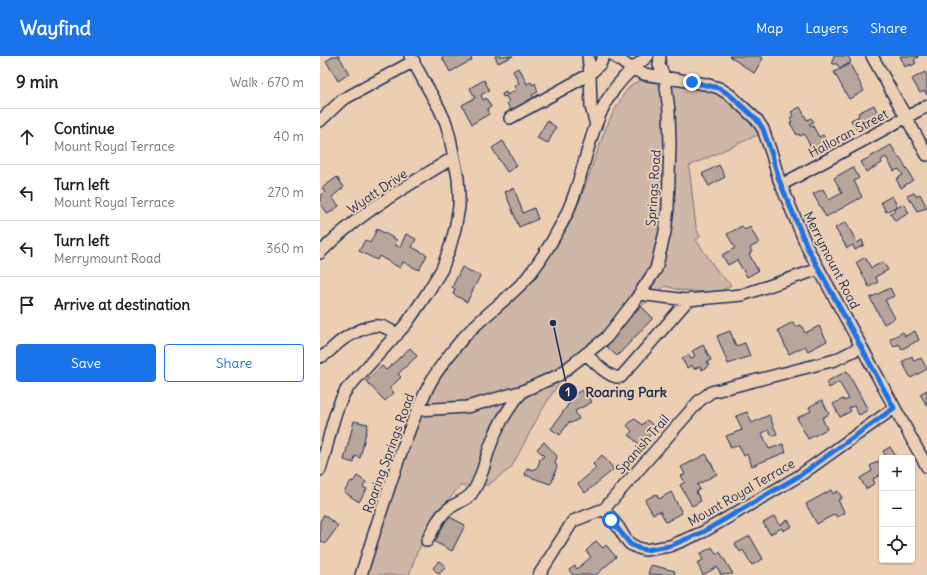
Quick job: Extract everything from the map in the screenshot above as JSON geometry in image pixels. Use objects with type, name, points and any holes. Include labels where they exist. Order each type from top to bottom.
[{"type":"street","points":[[588,56],[591,107],[596,125]]},
{"type":"street","points":[[510,118],[590,74],[600,64],[604,56]]},
{"type":"street","name":"Merrymount Road","points":[[614,56],[632,69],[644,74],[705,84],[719,88],[730,95],[757,120],[763,129],[781,185],[808,249],[927,467]]},
{"type":"street","name":"Roaring Springs Road","points":[[361,575],[398,458],[433,378],[455,347],[471,329],[526,279],[549,245],[563,221],[582,176],[596,125],[607,100],[617,85],[632,69],[648,56]]},
{"type":"street","name":"Springs Road","points":[[418,410],[467,407],[523,391],[559,376],[606,338],[639,294],[656,269],[665,232],[668,208],[670,144],[669,111],[665,78],[659,65],[660,56]]},
{"type":"street","points":[[872,56],[927,155]]},
{"type":"street","points":[[320,121],[342,100],[412,59],[446,123],[458,178],[459,207],[455,229],[442,269],[426,295],[407,323],[346,390],[342,397],[320,470]]},
{"type":"street","name":"Halloran Street","points":[[781,185],[927,106]]},
{"type":"street","name":"Wyatt Drive","points":[[320,253],[347,228],[390,197],[454,157]]},
{"type":"street","points":[[639,294],[689,299],[742,295],[819,269]]},
{"type":"street","points":[[586,354],[600,368],[615,378],[621,378],[689,299]]},
{"type":"street","points":[[320,357],[327,354],[335,345],[349,335],[373,325],[382,326],[397,335]]},
{"type":"street","name":"Spanish Trail","points":[[539,575],[573,521],[604,509],[699,401],[711,392],[835,360],[861,347]]},
{"type":"street","name":"Springs Road","points":[[427,541],[441,516],[448,508],[468,498],[474,491],[482,473],[491,442],[500,423],[508,408],[523,391]]},
{"type":"street","name":"Mount Royal Terrace","points":[[604,509],[619,528],[624,538],[630,544],[645,550],[670,546],[703,532],[799,476],[894,408]]},
{"type":"shaded area","points":[[640,81],[708,90],[728,97],[762,133],[689,166],[696,227],[700,237],[696,240],[718,272],[731,285],[717,293],[680,290],[665,286],[643,305],[636,309],[568,371],[539,415],[511,468],[488,485],[460,486],[443,506],[417,552],[409,575],[364,575],[397,483],[409,441],[440,377],[469,340],[540,268],[558,243],[571,221],[582,195],[605,130],[613,113],[624,94],[632,84]]},
{"type":"building","points":[[334,56],[339,56],[349,74],[338,81],[326,61]]},
{"type":"building","points":[[470,56],[472,60],[450,72],[442,57]]},
{"type":"building","points":[[495,56],[513,56],[498,63]]},
{"type":"building","points":[[729,56],[759,56],[763,58],[754,73]]},
{"type":"building","points":[[833,56],[848,56],[851,62],[840,69],[837,64],[833,64]]},
{"type":"building","points":[[900,56],[918,57],[914,60],[916,63],[905,67]]},
{"type":"building","points":[[850,64],[864,91],[849,99],[834,72]]},
{"type":"building","points":[[518,68],[527,84],[531,82],[533,85],[535,83],[538,92],[532,95],[536,103],[513,115],[507,103],[509,102],[506,96],[503,97],[502,94],[506,92],[507,95],[516,90],[514,86],[519,83],[513,71]]},
{"type":"building","points":[[925,72],[927,76],[927,95],[924,91],[920,93],[912,79]]},
{"type":"building","points":[[484,80],[489,90],[481,95],[483,100],[486,98],[491,107],[487,109],[489,114],[472,124],[462,105],[475,98],[470,88]]},
{"type":"building","points":[[874,105],[881,119],[858,132],[851,120],[859,116],[858,113]]},
{"type":"building","points":[[800,107],[807,120],[811,118],[814,122],[809,124],[811,127],[813,126],[819,137],[823,135],[827,142],[825,143],[827,148],[814,153],[804,134],[800,136],[799,134],[797,135],[790,123],[792,122],[790,118],[793,116],[791,112]]},
{"type":"building","points":[[547,121],[556,127],[548,143],[537,138]]},
{"type":"building","points":[[503,141],[517,166],[507,172],[492,148]]},
{"type":"building","points":[[891,145],[899,158],[900,157],[913,180],[901,188],[896,179],[903,175],[899,169],[894,171],[886,157],[881,160],[882,163],[866,172],[861,162]]},
{"type":"building","points":[[719,165],[725,177],[709,186],[702,174]]},
{"type":"building","points":[[853,167],[859,178],[854,181],[862,197],[826,217],[813,194],[823,189],[829,200],[842,193],[834,178]]},
{"type":"building","points":[[337,177],[344,187],[332,197],[339,206],[328,214],[320,203],[320,196],[325,192],[322,188]]},
{"type":"building","points":[[514,188],[523,213],[534,208],[538,219],[519,227],[505,192]]},
{"type":"building","points":[[914,193],[916,196],[920,194],[927,208],[917,211],[907,196]]},
{"type":"building","points":[[892,196],[897,206],[886,212],[881,202]]},
{"type":"building","points":[[904,204],[909,213],[895,221],[890,213],[895,211],[894,209]]},
{"type":"building","points":[[846,222],[857,243],[862,240],[864,245],[855,250],[853,245],[847,248],[835,228]]},
{"type":"building","points":[[742,226],[745,230],[750,227],[759,243],[750,248],[752,252],[749,254],[758,271],[747,277],[737,260],[728,265],[722,255],[735,248],[727,234]]},
{"type":"building","points":[[377,229],[397,240],[395,245],[400,247],[406,234],[416,239],[412,247],[427,255],[419,270],[403,262],[400,268],[379,256],[377,260],[359,251],[365,240],[370,243]]},
{"type":"building","points":[[865,257],[871,268],[883,262],[888,270],[875,277],[878,282],[869,287],[856,263]]},
{"type":"building","points":[[462,267],[480,276],[467,302],[453,294],[455,289],[452,287]]},
{"type":"building","points":[[890,288],[894,296],[885,300],[895,318],[884,324],[870,298]]},
{"type":"building","points":[[641,306],[653,318],[617,356],[604,344]]},
{"type":"building","points":[[793,322],[796,327],[801,325],[805,333],[819,326],[827,341],[808,351],[805,346],[789,354],[778,330]]},
{"type":"building","points":[[730,331],[736,346],[745,343],[750,356],[728,364],[717,336]]},
{"type":"building","points":[[915,331],[919,340],[902,349],[899,344],[894,347],[890,339],[903,332],[905,336]]},
{"type":"building","points":[[703,345],[711,360],[707,362],[709,366],[702,370],[700,366],[694,369],[692,365],[687,368],[682,359],[689,354],[691,359],[695,356],[692,351]]},
{"type":"building","points":[[410,348],[417,356],[398,374],[401,377],[390,388],[394,393],[385,401],[366,381],[382,366],[386,370]]},
{"type":"building","points":[[912,356],[914,361],[921,358],[927,369],[911,378],[902,362]]},
{"type":"building","points":[[847,371],[868,410],[859,415],[854,406],[849,408],[851,411],[840,417],[833,404],[843,399],[844,401],[849,399],[839,382],[829,388],[826,382]]},
{"type":"building","points":[[582,390],[585,396],[588,394],[592,402],[575,411],[579,419],[571,423],[569,422],[560,435],[551,429],[570,402],[568,398]]},
{"type":"building","points":[[927,390],[927,406],[920,394]]},
{"type":"building","points":[[822,400],[829,414],[822,418],[827,429],[808,439],[797,418],[811,411],[809,407]]},
{"type":"building","points":[[747,412],[752,423],[769,415],[777,434],[772,436],[769,430],[762,433],[769,449],[783,444],[786,452],[752,466],[747,454],[744,456],[739,445],[731,448],[726,436],[742,430],[736,416]]},
{"type":"building","points":[[634,418],[642,425],[647,420],[656,428],[641,446],[629,435],[632,431],[627,426]]},
{"type":"building","points":[[354,421],[368,424],[360,458],[355,456],[354,463],[344,460]]},
{"type":"building","points":[[544,442],[557,456],[555,463],[557,466],[550,484],[525,475],[527,468],[534,470],[538,466],[540,459],[544,456],[537,449]]},
{"type":"building","points":[[890,447],[895,455],[885,455],[883,451]]},
{"type":"building","points":[[706,454],[717,474],[697,485],[700,489],[696,492],[701,501],[692,506],[680,485],[685,482],[681,476],[685,474],[681,467]]},
{"type":"building","points":[[602,455],[614,469],[585,493],[578,484],[596,468],[593,464]]},
{"type":"building","points":[[879,461],[879,476],[873,479],[875,483],[866,489],[860,478],[872,471],[870,466]]},
{"type":"building","points":[[357,476],[366,482],[363,487],[367,489],[359,502],[344,492],[351,481],[353,482]]},
{"type":"building","points":[[831,490],[833,494],[838,491],[842,498],[838,500],[845,513],[837,517],[835,514],[817,524],[806,504]]},
{"type":"building","points":[[671,492],[682,513],[666,522],[660,511],[653,514],[645,500],[656,494],[659,499]]},
{"type":"building","points":[[324,515],[338,526],[325,544],[321,541],[320,543],[320,521]]},
{"type":"building","points":[[448,516],[465,525],[452,551],[435,542]]},
{"type":"building","points":[[775,516],[780,525],[788,520],[792,526],[783,531],[782,528],[770,534],[763,523]]},
{"type":"building","points":[[750,536],[763,559],[752,565],[743,550],[740,552],[735,544]]},
{"type":"building","points":[[596,541],[603,548],[606,545],[616,557],[596,575],[573,575],[569,570],[575,566],[577,569],[591,557],[586,551]]},
{"type":"building","points":[[712,547],[716,554],[720,552],[733,574],[721,575],[717,567],[703,575],[697,563],[703,560],[700,554]]},
{"type":"building","points":[[439,561],[446,567],[439,574],[433,568]]},
{"type":"building","points":[[651,565],[675,571],[674,575],[648,574]]},
{"type":"place","name":"Roaring Park","points":[[553,323]]},
{"type":"route","points":[[611,520],[619,528],[624,538],[630,544],[645,550],[665,548],[703,532],[799,476],[894,408],[808,249],[779,180],[763,129],[757,120],[730,95],[719,88],[692,82]]}]
